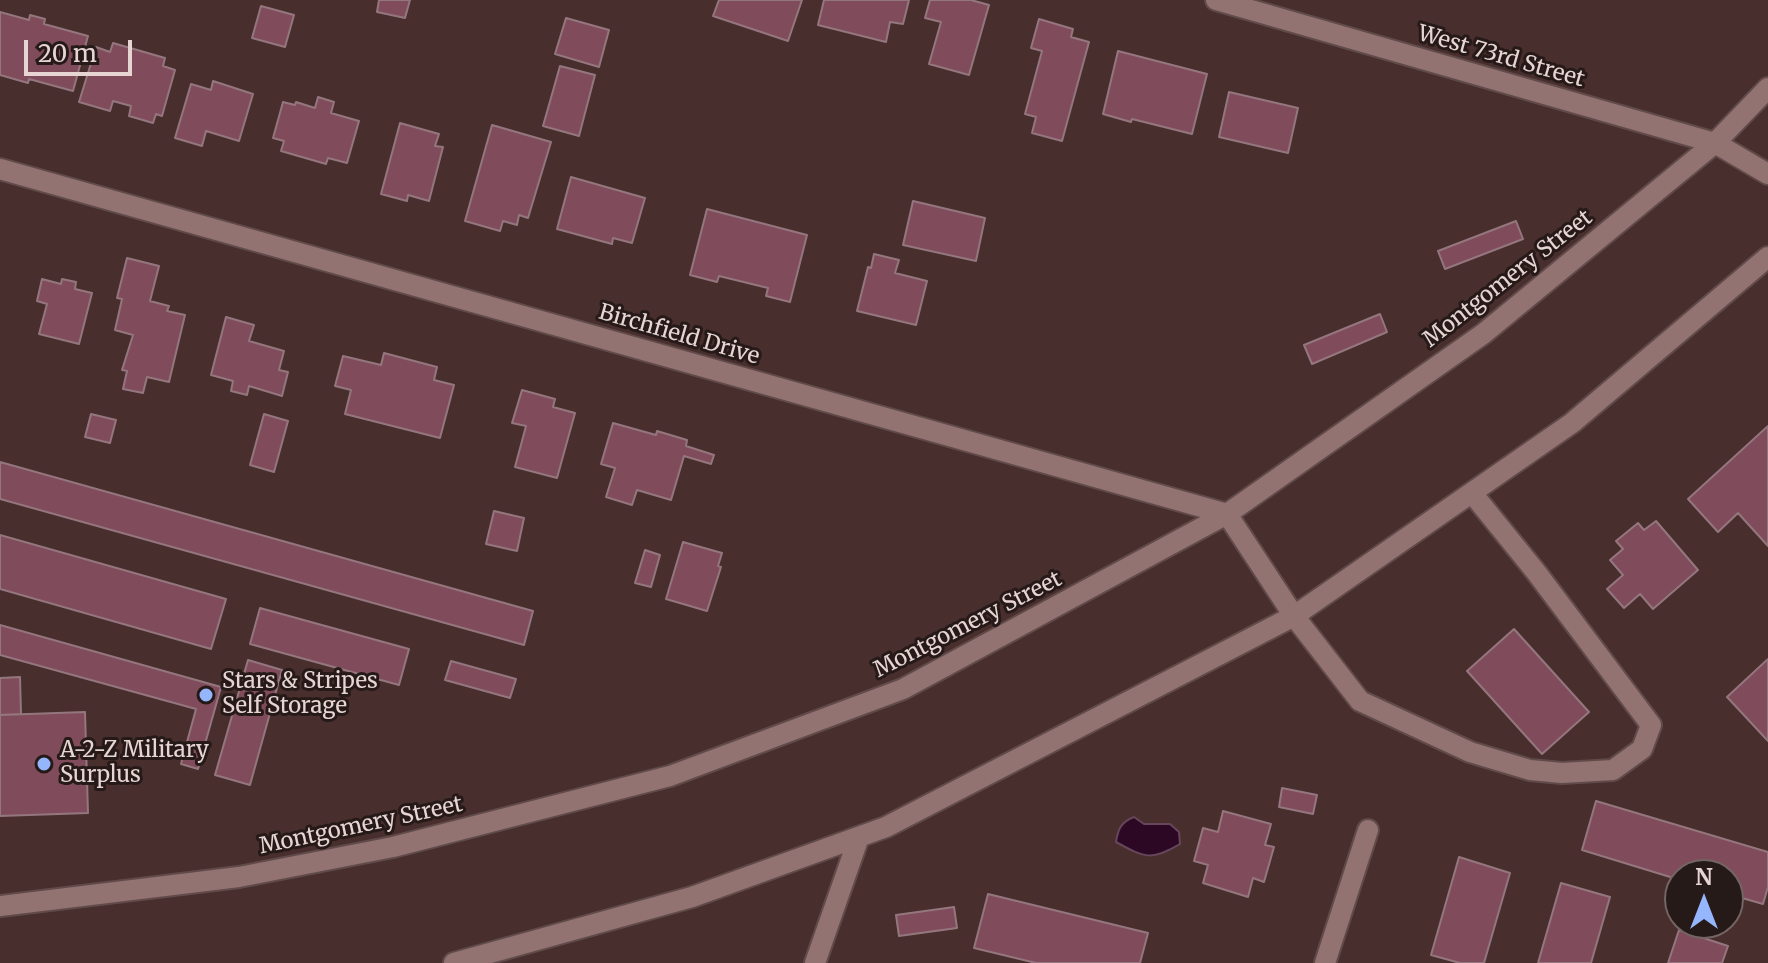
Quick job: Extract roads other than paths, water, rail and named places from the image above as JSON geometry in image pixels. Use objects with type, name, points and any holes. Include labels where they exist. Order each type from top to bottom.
[{"type":"street","name":"West 73rd Street","points":[[1216,0],[1715,143],[1768,174]]},
{"type":"street","name":"Montgomery Street","points":[[0,906],[239,877],[393,847],[670,776],[903,689],[1227,514],[1483,334],[1715,143],[1768,88]]},
{"type":"street","name":"Birchfield Drive","points":[[0,169],[1227,514]]},
{"type":"street","points":[[454,963],[692,897],[859,837],[900,820],[1294,616],[1572,423],[1768,257]]},
{"type":"street","points":[[1227,514],[1294,616],[1360,701],[1470,752],[1530,770],[1562,773],[1613,770],[1642,749],[1651,725],[1536,572],[1472,493]]},
{"type":"street","points":[[1325,963],[1368,830]]},
{"type":"street","points":[[815,963],[859,837]]},
{"type":"place","name":"Stars & Stripes Self Storage","points":[[206,695]]},
{"type":"place","name":"A-2-Z Military Surplus","points":[[44,764]]}]
